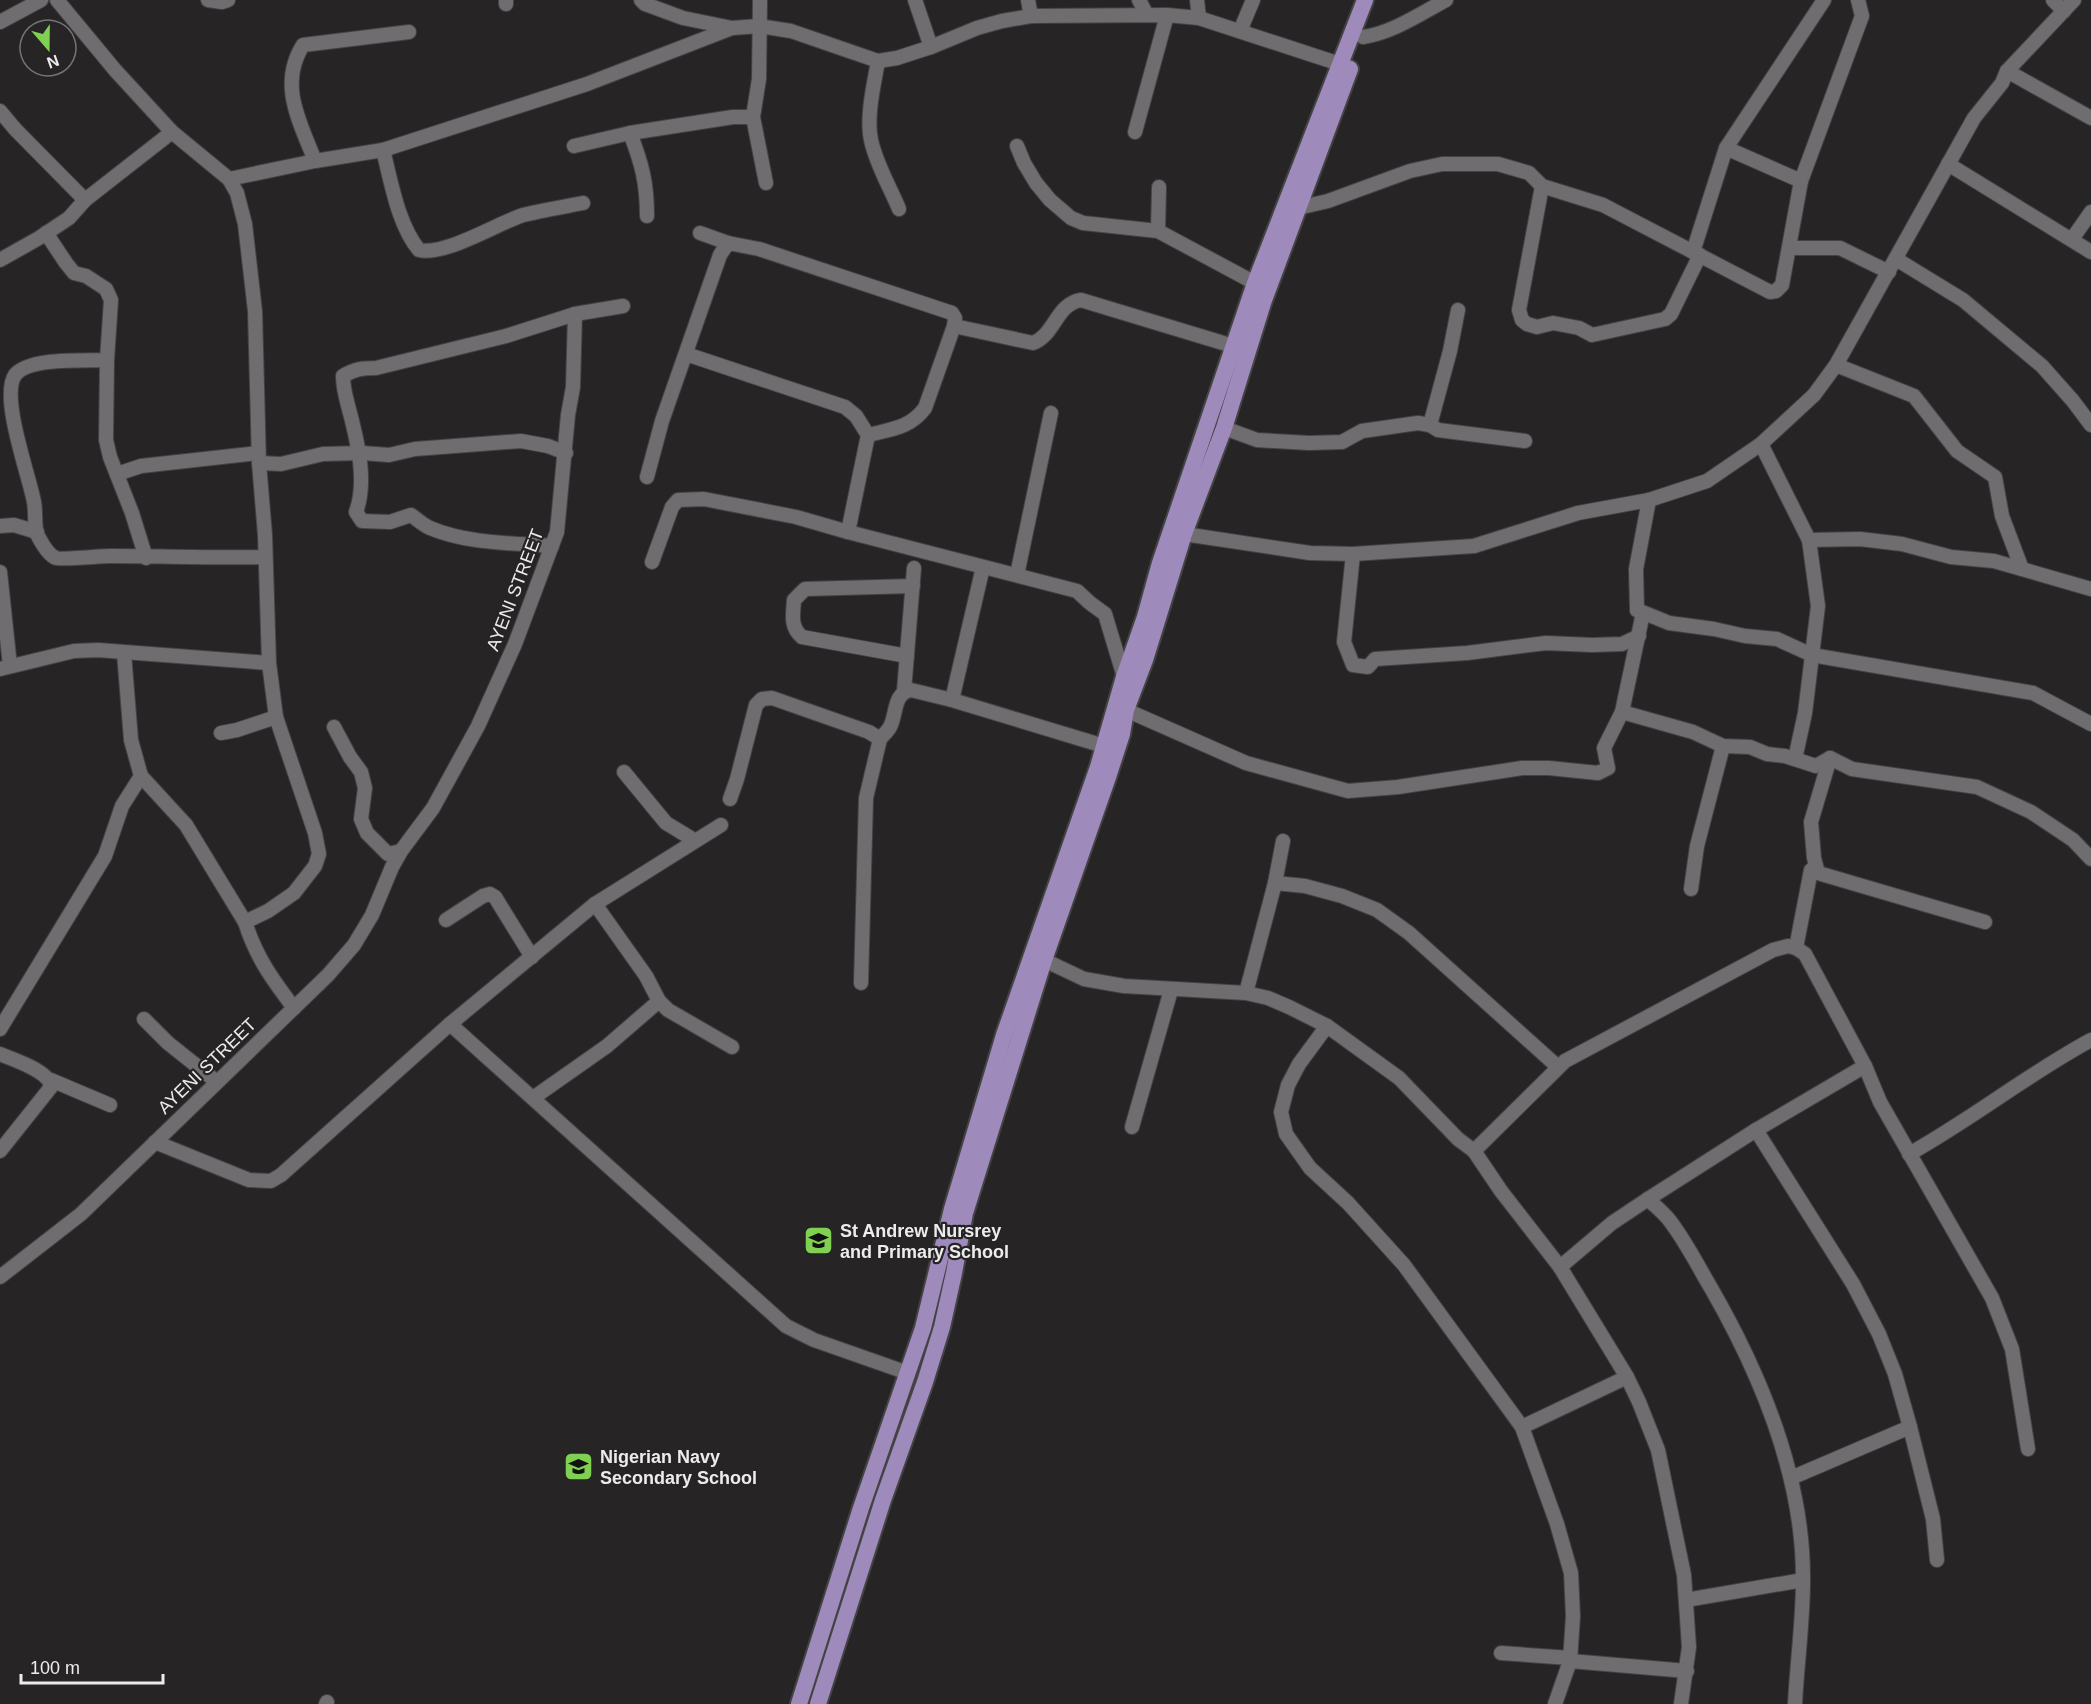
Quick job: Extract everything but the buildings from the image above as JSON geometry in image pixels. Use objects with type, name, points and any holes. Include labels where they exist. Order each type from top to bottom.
[{"type":"main road","points":[[799,1704],[861,1508],[923,1328],[958,1211],[1004,1035],[1085,822],[1122,734],[1126,710],[1184,534],[1224,428],[1263,303],[1298,208],[1365,0]]},
{"type":"main road","points":[[818,1704],[883,1500],[925,1383],[942,1327],[954,1274],[958,1211],[1044,960],[1085,822],[1124,677],[1256,283],[1345,66],[1363,37],[1376,0]]},
{"type":"street","points":[[0,22],[41,0]]},
{"type":"street","points":[[57,0],[115,70],[171,132],[229,179],[237,193],[245,224],[255,311],[259,458],[269,663],[276,717],[315,833],[319,854],[315,866],[294,893],[268,911],[245,922]]},
{"type":"street","points":[[208,0],[222,2],[228,0]]},
{"type":"street","points":[[640,0],[683,18],[732,28],[759,26],[791,31],[878,61],[897,58],[931,47],[977,28],[1031,16],[1167,15],[1199,18],[1345,66]]},
{"type":"street","points":[[760,0],[759,79],[753,117],[766,183]]},
{"type":"street","points":[[915,0],[931,47]]},
{"type":"street","points":[[1028,0],[1031,16]]},
{"type":"street","points":[[1139,0],[1147,15]]},
{"type":"street","points":[[1197,0],[1199,18]]},
{"type":"street","points":[[1240,31],[1253,0]]},
{"type":"street","points":[[1363,37],[1389,30],[1446,0]]},
{"type":"street","points":[[1542,186],[1519,310],[1522,320],[1537,327],[1553,323],[1579,328],[1592,335],[1665,319],[1671,314],[1696,254],[1726,148],[1824,0]]},
{"type":"street","points":[[1298,208],[1328,201],[1410,171],[1442,164],[1498,164],[1528,173],[1542,186],[1603,205],[1770,292],[1776,291],[1782,285],[1801,182],[1862,16],[1858,0]]},
{"type":"street","points":[[2053,0],[2064,11]]},
{"type":"street","points":[[1184,534],[1310,554],[1353,555],[1474,546],[1578,513],[1649,500],[1707,481],[1761,444],[1814,395],[1836,365],[1974,118],[2002,83],[2007,71],[2074,0]]},
{"type":"street","points":[[1136,132],[1167,15]]},
{"type":"street","points":[[229,179],[383,150],[587,84],[732,28]]},
{"type":"street","points":[[315,161],[291,95],[291,74],[296,55],[303,45],[409,32]]},
{"type":"street","points":[[878,61],[871,100],[870,137],[899,209]]},
{"type":"street","points":[[2007,71],[2091,118]]},
{"type":"street","points":[[0,111],[86,200]]},
{"type":"street","points":[[574,146],[630,133],[733,117],[753,117]]},
{"type":"street","points":[[0,260],[69,218],[86,200],[171,132]]},
{"type":"street","points":[[630,133],[645,174],[647,216]]},
{"type":"street","points":[[1017,146],[1036,183],[1050,200],[1071,218],[1083,223],[1158,231],[1256,283]]},
{"type":"street","points":[[1726,148],[1801,182]]},
{"type":"street","points":[[383,150],[394,193],[408,233],[418,250],[426,252],[442,248],[523,215],[583,203]]},
{"type":"street","points":[[1948,164],[2091,252]]},
{"type":"street","points":[[1158,231],[1159,187]]},
{"type":"street","points":[[2073,239],[2091,212]]},
{"type":"street","points":[[46,233],[74,273],[95,281],[106,289],[111,300],[107,360],[106,440],[146,558]]},
{"type":"street","points":[[700,233],[728,243],[759,249],[952,313],[955,318],[954,326],[926,408],[917,419],[904,426],[868,435]]},
{"type":"street","points":[[647,477],[662,421],[720,255],[728,243]]},
{"type":"street","points":[[1790,248],[1840,248],[1889,272]]},
{"type":"street","points":[[1896,259],[1963,300],[2042,366],[2091,425]]},
{"type":"street","points":[[954,326],[1034,343],[1044,336],[1067,306],[1074,301],[1081,300],[1233,346]]},
{"type":"street","points":[[552,546],[491,542],[460,536],[429,528],[411,515],[390,522],[362,521],[356,512],[361,486],[358,453],[343,389],[343,376],[360,368],[376,368],[471,345],[575,314],[623,306]]},
{"type":"street","points":[[1430,425],[1450,351],[1458,310]]},
{"type":"street","name":"AYENI STREET","points":[[0,1276],[81,1214],[294,1008],[328,975],[354,945],[372,915],[392,867],[433,808],[478,726],[515,644],[557,532],[568,415],[573,387],[575,314]]},
{"type":"street","points":[[686,354],[845,407],[856,416],[868,435],[848,532]]},
{"type":"street","points":[[107,360],[38,363],[22,368],[14,376],[10,385],[9,402],[14,431],[35,503],[37,532],[49,554],[58,559],[113,556],[265,557]]},
{"type":"street","points":[[1836,365],[1914,396],[1957,451],[1995,477],[2002,516],[2022,569]]},
{"type":"street","points":[[1017,575],[1051,413]]},
{"type":"street","points":[[1224,428],[1257,440],[1309,443],[1342,442],[1362,431],[1418,423],[1430,425],[1438,430],[1525,441]]},
{"type":"street","points":[[117,474],[141,466],[259,458],[281,464],[323,454],[389,455],[415,449],[521,441],[548,446],[566,453]]},
{"type":"street","points":[[1761,444],[1809,540],[1818,606],[1805,713],[1795,759]]},
{"type":"street","points":[[652,562],[672,507],[678,500],[704,499],[796,517],[1077,591],[1106,614],[1124,677]]},
{"type":"street","points":[[1637,610],[1635,569],[1649,500]]},
{"type":"street","points":[[0,526],[14,525],[37,532]]},
{"type":"street","points":[[1809,540],[1860,539],[1902,544],[1951,557],[1994,561],[2091,589]]},
{"type":"street","points":[[1353,555],[1344,642],[1353,665],[1368,667],[1375,659],[1467,653],[1546,643],[1622,644],[1639,636]]},
{"type":"street","points":[[952,700],[983,567]]},
{"type":"street","points":[[861,983],[866,798],[880,739],[890,727],[899,697],[904,691],[914,568]]},
{"type":"street","points":[[0,573],[5,668],[74,651],[269,663]]},
{"type":"street","points":[[907,656],[802,637],[795,630],[794,600],[805,589],[913,586]]},
{"type":"street","points":[[1126,710],[1246,763],[1348,791],[1398,787],[1522,768],[1550,768],[1598,773],[1608,768],[1604,748],[1622,712],[1643,613],[1637,610]]},
{"type":"street","points":[[1637,610],[1669,623],[1744,636],[1777,639],[1812,655],[2033,693],[2091,724]]},
{"type":"street","points":[[124,653],[131,740],[141,776],[186,825],[245,922],[266,971],[294,1008]]},
{"type":"street","points":[[904,691],[924,692],[1104,746]]},
{"type":"street","points":[[730,800],[756,705],[762,699],[772,698],[869,732],[880,739]]},
{"type":"street","points":[[1622,712],[1693,732],[1723,746],[1750,747],[1767,754],[1785,756],[1816,766],[1830,758]]},
{"type":"street","points":[[221,733],[276,717]]},
{"type":"street","points":[[334,726],[350,757],[361,772],[365,788],[361,819],[368,833],[388,854],[401,851]]},
{"type":"street","points":[[1691,889],[1697,846],[1723,746]]},
{"type":"street","points":[[1830,758],[1852,769],[1977,787],[2031,812],[2073,840],[2091,859]]},
{"type":"street","points":[[1818,873],[1814,858],[1811,822],[1830,758]]},
{"type":"street","points":[[624,772],[666,823],[694,840]]},
{"type":"street","points":[[0,1029],[105,856],[122,806],[141,776]]},
{"type":"street","points":[[155,1142],[249,1180],[271,1181],[281,1176],[450,1024],[595,904],[721,825]]},
{"type":"street","points":[[1246,993],[1275,883],[1283,841]]},
{"type":"street","points":[[1796,948],[1811,870],[1985,922]]},
{"type":"street","points":[[1275,883],[1305,886],[1342,896],[1377,910],[1409,933],[1557,1067]]},
{"type":"street","points":[[446,920],[483,896],[490,894],[495,897],[532,957]]},
{"type":"street","points":[[595,904],[646,976],[659,1001],[668,1010],[732,1047]]},
{"type":"street","points":[[1474,1151],[1543,1084],[1557,1067],[1773,950],[1788,946],[1796,948],[1805,954],[1820,980],[1865,1066],[1880,1102],[1992,1298],[2012,1349],[2028,1449]]},
{"type":"street","points":[[1044,960],[1084,979],[1124,986],[1246,993],[1268,998],[1289,1007],[1327,1026],[1399,1078],[1458,1139],[1474,1151],[1501,1191],[1560,1267],[1640,1401],[1658,1450],[1684,1575],[1689,1647],[1681,1704]]},
{"type":"street","points":[[1132,1127],[1171,990]]},
{"type":"street","points":[[533,1098],[607,1046],[659,1001]]},
{"type":"street","points":[[144,1020],[217,1082]]},
{"type":"street","points":[[450,1024],[786,1326],[814,1341],[908,1373]]},
{"type":"street","points":[[1327,1026],[1299,1064],[1288,1085],[1281,1112],[1286,1134],[1310,1168],[1348,1203],[1404,1265],[1522,1426],[1557,1524],[1571,1573],[1573,1616],[1570,1659],[1555,1704]]},
{"type":"street","points":[[1909,1154],[1948,1132],[2024,1080],[2091,1041]]},
{"type":"street","points":[[0,1054],[44,1074],[51,1080],[110,1105]]},
{"type":"street","points":[[1560,1267],[1612,1223],[1648,1199],[1756,1130],[1865,1066]]},
{"type":"street","points":[[0,1151],[51,1087],[51,1080]]},
{"type":"street","points":[[1756,1130],[1853,1284],[1879,1334],[1895,1374],[1910,1427],[1933,1519],[1937,1560]]},
{"type":"street","points":[[1648,1199],[1669,1220],[1682,1238],[1726,1314],[1759,1381],[1791,1478],[1803,1580],[1795,1704]]},
{"type":"street","points":[[1522,1426],[1627,1377]]},
{"type":"street","points":[[1791,1478],[1910,1427]]},
{"type":"street","points":[[1686,1600],[1803,1580]]},
{"type":"street","points":[[1501,1653],[1687,1671]]},
{"type":"place","name":"St Andrew Nursrey and Primary School","points":[[819,1241]]},
{"type":"place","name":"Nigerian Navy Secondary School","points":[[579,1467]]}]
